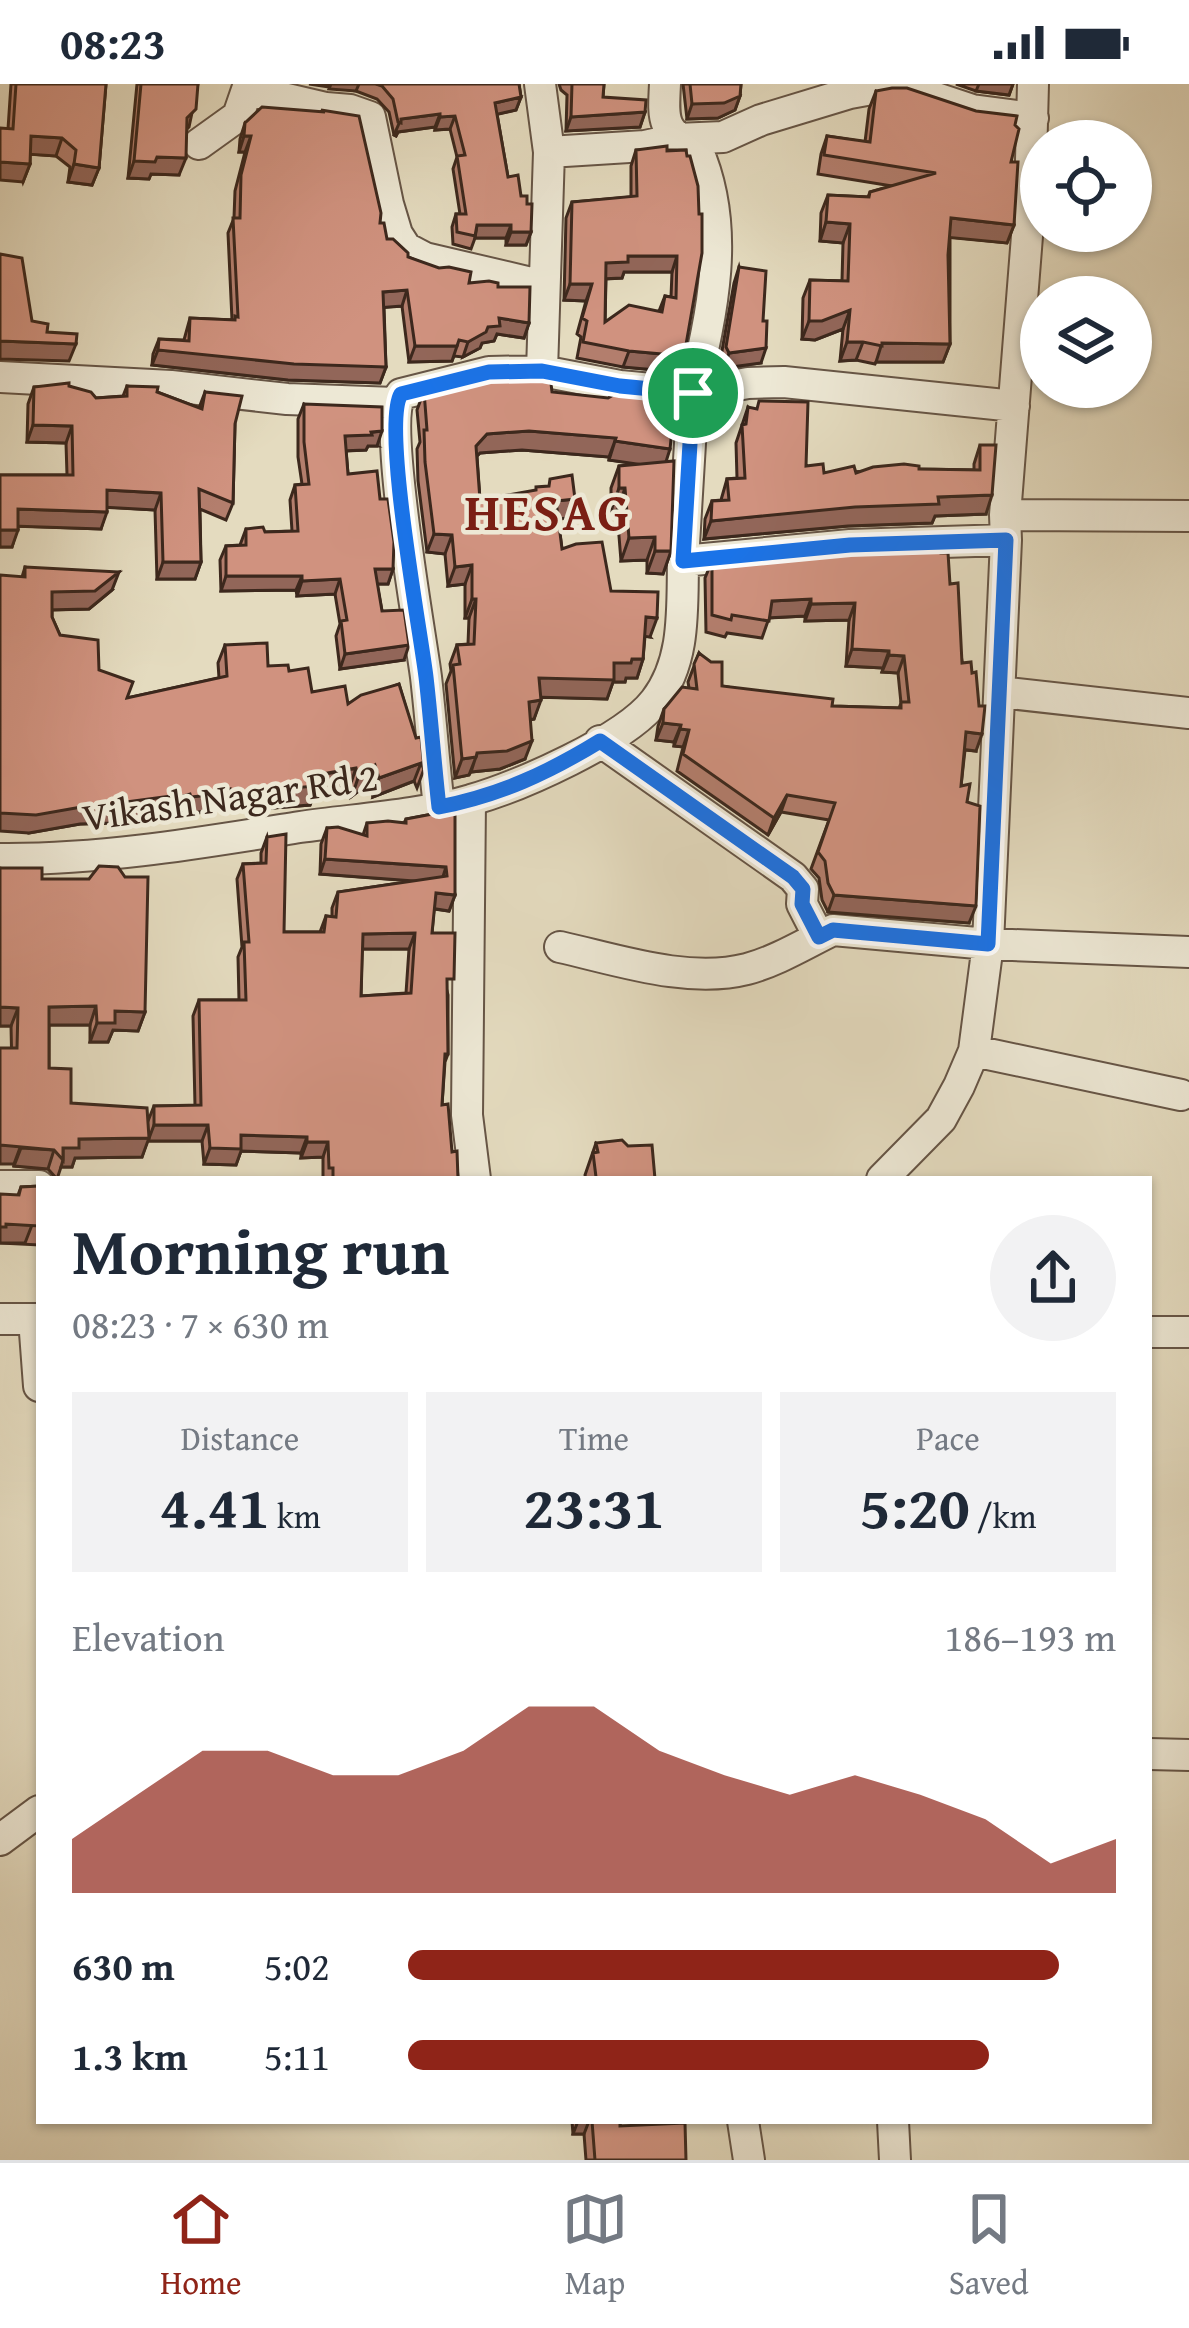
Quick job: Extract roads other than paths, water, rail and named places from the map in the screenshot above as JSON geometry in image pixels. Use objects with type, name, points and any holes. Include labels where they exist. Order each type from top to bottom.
[{"type":"street","points":[[540,84],[549,152],[542,371]]},
{"type":"street","points":[[665,84],[665,125],[677,139]]},
{"type":"street","points":[[885,1176],[940,1119],[974,1051],[988,944],[1006,527],[1030,198],[1033,84]]},
{"type":"street","points":[[199,144],[238,116],[248,87],[362,113],[370,117],[388,204],[406,248],[425,258],[544,286]]},
{"type":"street","points":[[549,152],[723,137],[760,120],[884,87],[923,93],[972,110],[1033,118]]},
{"type":"street","name":"Vikash Nagar Rd 2","points":[[0,859],[45,860],[176,848],[470,801],[551,771],[653,704],[675,668],[681,629],[693,393],[717,268],[716,218],[704,165],[697,149],[677,139]]},
{"type":"street","points":[[439,807],[395,449],[395,404],[401,394],[489,372],[542,371],[693,393],[784,382],[1014,406]]},
{"type":"street","points":[[0,377],[395,404]]},
{"type":"street","points":[[683,561],[1006,527],[1189,516]]},
{"type":"street","points":[[1000,692],[1189,713]]},
{"type":"street","points":[[600,741],[793,877],[803,889],[802,904],[819,937]]},
{"type":"street","points":[[470,801],[467,1115],[475,1176]]},
{"type":"street","points":[[560,946],[669,972],[750,968],[833,930],[988,944],[1189,952]]},
{"type":"street","points":[[974,1051],[1181,1095]]},
{"type":"street","points":[[0,1186],[36,1186]]},
{"type":"street","points":[[0,1319],[36,1319]]},
{"type":"street","points":[[1152,1333],[1189,1332]]},
{"type":"street","points":[[1152,1754],[1189,1755]]},
{"type":"street","points":[[0,1840],[36,1813]]},
{"type":"street","points":[[743,2124],[749,2160]]},
{"type":"street","points":[[892,2124],[895,2160]]},
{"type":"district","name":"HESAG","points":[[548,511]]}]
